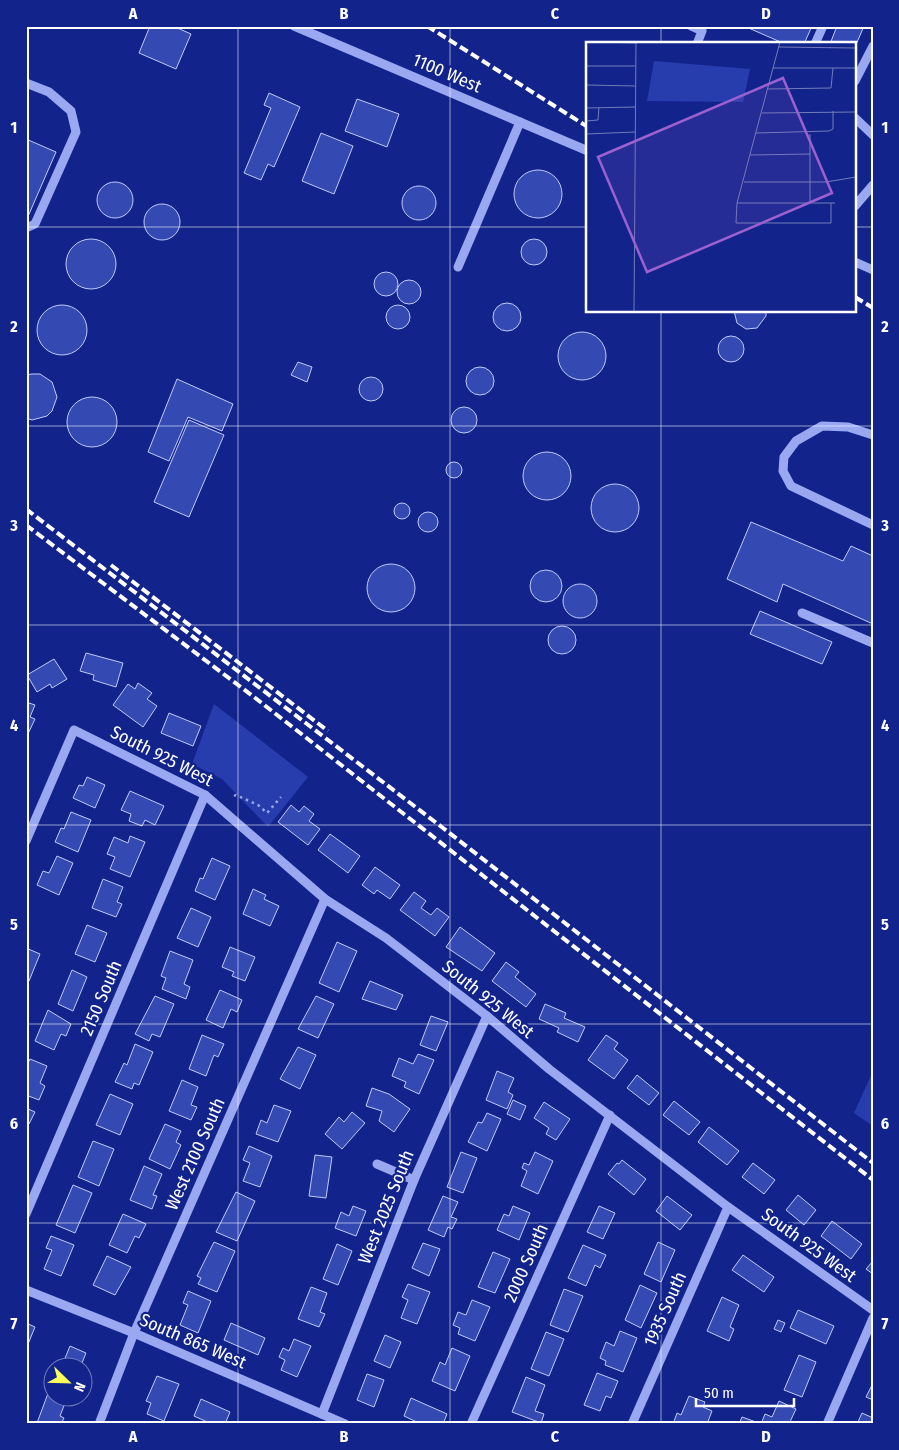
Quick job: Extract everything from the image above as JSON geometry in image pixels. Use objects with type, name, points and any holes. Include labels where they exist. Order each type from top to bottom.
[{"type":"street","name":"1100 West","points":[[294,26],[586,150]]},
{"type":"street","points":[[691,26],[702,31],[698,42]]},
{"type":"street","points":[[816,42],[823,26]]},
{"type":"street","points":[[856,79],[873,46]]},
{"type":"street","points":[[26,83],[49,92],[70,111],[76,132],[35,224],[26,228]]},
{"type":"street","points":[[856,119],[873,135]]},
{"type":"street","points":[[458,267],[520,122]]},
{"type":"street","points":[[856,205],[873,185]]},
{"type":"street","points":[[856,262],[873,270]]},
{"type":"street","points":[[873,435],[848,427],[822,426],[796,441],[784,457],[783,471],[790,486],[873,524]]},
{"type":"street","points":[[802,613],[873,643]]},
{"type":"street","name":"South 925 West","points":[[26,841],[74,730],[205,794],[326,899],[386,938],[487,1016],[549,1070],[728,1207],[873,1310]]},
{"type":"street","name":"2150 South","points":[[26,1214],[205,794]]},
{"type":"street","name":"West 2100 South","points":[[99,1424],[134,1333],[326,899]]},
{"type":"street","name":"West 2025 South","points":[[322,1414],[414,1180],[487,1016]]},
{"type":"street","name":"2000 South","points":[[471,1424],[610,1115]]},
{"type":"street","points":[[377,1164],[414,1180]]},
{"type":"street","name":"1935 South","points":[[632,1424],[728,1207]]},
{"type":"street","name":"South 865 West","points":[[26,1290],[134,1333],[345,1424]]},
{"type":"street","points":[[827,1424],[873,1318]]},
{"type":"path","points":[[234,796],[236,795],[258,805],[267,813],[281,797]]},
{"type":"shaded area","points":[[214,704],[308,777],[268,827],[222,779],[192,764]]},
{"type":"shaded area","points":[[873,1071],[873,1126],[854,1113]]},
{"type":"building","points":[[150,26],[173,26],[191,34],[176,69],[139,53]]},
{"type":"building","points":[[744,26],[812,26],[805,42],[780,42]]},
{"type":"building","points":[[837,26],[864,26],[856,45],[856,42],[831,42]]},
{"type":"building","points":[[269,93],[300,107],[274,167],[268,164],[261,180],[244,173],[271,108],[264,105]]},
{"type":"building","points":[[357,99],[399,114],[387,147],[345,131]]},
{"type":"building","points":[[321,133],[353,146],[334,194],[302,181]]},
{"type":"building","points":[[26,139],[56,152],[26,221]]},
{"type":"building","points":[[533,170],[543,170],[555,177],[562,189],[562,199],[555,211],[543,218],[533,218],[525,214],[518,207],[514,199],[514,189],[518,181],[525,174]]},
{"type":"building","points":[[115,182],[122,183],[128,187],[132,193],[132,207],[128,213],[122,217],[115,218],[108,217],[102,213],[98,207],[97,200],[98,193],[102,187],[108,183]]},
{"type":"building","points":[[419,186],[426,187],[431,191],[435,196],[435,210],[431,215],[426,219],[419,220],[412,219],[407,215],[403,210],[402,203],[403,196],[407,191],[412,187]]},
{"type":"building","points":[[162,204],[169,205],[175,209],[179,215],[179,229],[175,235],[169,239],[162,240],[155,239],[149,235],[145,229],[144,222],[145,215],[149,209],[155,205]]},
{"type":"building","points":[[91,239],[105,243],[112,250],[116,264],[112,278],[105,285],[91,289],[77,285],[70,278],[66,264],[70,250],[77,243]]},
{"type":"building","points":[[534,239],[543,243],[547,252],[543,261],[534,265],[525,261],[521,252],[525,243]]},
{"type":"building","points":[[386,272],[394,276],[398,284],[394,292],[386,296],[378,292],[374,284],[378,276]]},
{"type":"building","points":[[409,280],[414,281],[420,287],[420,297],[414,303],[409,304],[404,303],[398,297],[397,292],[398,287],[404,281]]},
{"type":"building","points":[[507,303],[517,307],[521,317],[517,327],[507,331],[497,327],[493,317],[497,307]]},
{"type":"building","points":[[62,305],[76,309],[83,316],[87,330],[83,344],[76,351],[62,355],[48,351],[41,344],[37,330],[41,316],[48,309]]},
{"type":"building","points":[[398,305],[403,306],[409,312],[409,322],[403,328],[398,329],[393,328],[387,322],[386,317],[387,312],[393,306]]},
{"type":"building","points":[[734,312],[766,312],[766,316],[757,328],[746,329],[737,323]]},
{"type":"building","points":[[577,332],[587,332],[599,339],[606,351],[606,361],[599,373],[587,380],[577,380],[569,376],[562,369],[558,361],[558,351],[562,343],[569,336]]},
{"type":"building","points":[[731,336],[740,340],[744,349],[740,358],[731,362],[722,358],[718,349],[722,340]]},
{"type":"building","points":[[298,362],[312,367],[307,382],[291,375]]},
{"type":"building","points":[[480,367],[490,371],[494,381],[490,391],[480,395],[470,391],[466,381],[470,371]]},
{"type":"building","points":[[40,374],[52,382],[57,397],[52,411],[47,416],[32,420],[26,418],[26,375]]},
{"type":"building","points":[[371,377],[380,380],[383,389],[380,398],[371,401],[362,398],[359,389],[362,380]]},
{"type":"building","points":[[177,379],[233,404],[222,431],[188,417],[169,461],[148,452]]},
{"type":"building","points":[[92,397],[106,401],[113,408],[117,422],[113,436],[106,443],[92,447],[78,443],[71,436],[67,422],[71,408],[78,401]]},
{"type":"building","points":[[464,407],[473,411],[477,420],[473,429],[464,433],[455,429],[451,420],[455,411]]},
{"type":"building","points":[[189,420],[224,435],[189,517],[154,502]]},
{"type":"building","points":[[542,452],[552,452],[564,459],[571,471],[571,481],[564,493],[552,500],[542,500],[534,496],[527,489],[523,481],[523,471],[527,463],[534,456]]},
{"type":"building","points":[[451,462],[457,462],[462,467],[460,476],[451,478],[446,473],[446,467]]},
{"type":"building","points":[[610,484],[620,484],[632,491],[639,503],[639,513],[632,525],[620,532],[610,532],[602,528],[595,521],[591,513],[591,503],[595,495],[602,488]]},
{"type":"building","points":[[402,503],[408,505],[410,511],[408,517],[402,519],[396,517],[394,511],[396,505]]},
{"type":"building","points":[[428,512],[435,515],[438,522],[435,529],[428,532],[421,529],[418,522],[421,515]]},
{"type":"building","points":[[751,522],[843,561],[851,546],[873,556],[873,624],[783,584],[777,602],[727,579]]},
{"type":"building","points":[[386,564],[396,564],[408,571],[415,583],[415,593],[408,605],[396,612],[386,612],[378,608],[371,601],[367,593],[367,583],[371,575],[378,568]]},
{"type":"building","points":[[546,570],[552,571],[557,575],[561,580],[561,592],[557,597],[552,601],[546,602],[540,601],[535,597],[531,592],[530,586],[531,580],[535,575],[540,571]]},
{"type":"building","points":[[580,584],[587,585],[592,589],[596,594],[596,608],[592,613],[587,617],[580,618],[573,617],[568,613],[564,608],[563,601],[564,594],[568,589],[573,585]]},
{"type":"building","points":[[760,611],[832,642],[822,664],[750,634]]},
{"type":"building","points":[[562,626],[572,630],[576,640],[572,650],[562,654],[552,650],[548,640],[552,630]]},
{"type":"building","points":[[86,653],[123,663],[116,687],[93,680],[94,675],[80,671]]},
{"type":"building","points":[[54,659],[67,679],[52,688],[50,684],[37,692],[27,675]]},
{"type":"building","points":[[138,683],[152,693],[147,699],[157,706],[143,727],[113,705],[128,684],[135,689]]},
{"type":"building","points":[[26,702],[35,705],[30,717],[35,719],[26,738]]},
{"type":"building","points":[[169,713],[201,726],[193,746],[161,733]]},
{"type":"building","points":[[87,777],[105,785],[95,808],[73,798],[79,785],[83,786]]},
{"type":"building","points":[[130,791],[164,806],[155,825],[145,820],[142,826],[129,821],[131,814],[121,810]]},
{"type":"building","points":[[291,805],[299,812],[304,806],[314,814],[309,821],[320,829],[308,845],[278,822]]},
{"type":"building","points":[[71,812],[91,820],[78,852],[55,842],[61,828],[64,829]]},
{"type":"building","points":[[330,834],[360,856],[348,873],[318,850]]},
{"type":"building","points":[[130,836],[145,842],[130,877],[110,869],[115,857],[107,854],[114,837],[128,843]]},
{"type":"building","points":[[57,856],[73,863],[59,895],[37,885],[43,871],[49,873]]},
{"type":"building","points":[[212,858],[230,866],[215,900],[195,891],[200,878],[203,879]]},
{"type":"building","points":[[375,867],[400,885],[390,899],[377,890],[374,894],[362,885]]},
{"type":"building","points":[[103,879],[123,887],[117,902],[122,904],[116,917],[92,908]]},
{"type":"building","points":[[253,889],[266,895],[264,899],[279,906],[270,926],[243,914]]},
{"type":"building","points":[[414,892],[426,901],[421,908],[431,915],[437,908],[449,917],[435,936],[400,910]]},
{"type":"building","points":[[191,908],[211,917],[198,947],[177,938]]},
{"type":"building","points":[[87,925],[107,933],[95,962],[75,954]]},
{"type":"building","points":[[460,927],[495,953],[482,971],[446,947]]},
{"type":"building","points":[[337,942],[357,951],[339,992],[319,983]]},
{"type":"building","points":[[230,947],[255,957],[245,981],[232,976],[234,972],[222,967]]},
{"type":"building","points":[[26,948],[40,954],[29,981],[26,981]]},
{"type":"building","points":[[170,951],[193,960],[184,984],[190,987],[186,999],[162,989],[166,978],[161,976]]},
{"type":"building","points":[[506,962],[519,972],[515,977],[536,994],[526,1007],[492,981]]},
{"type":"building","points":[[72,970],[87,977],[73,1011],[58,1004]]},
{"type":"building","points":[[370,981],[403,995],[396,1010],[362,999]]},
{"type":"building","points":[[220,990],[242,1000],[237,1012],[231,1009],[223,1028],[206,1020]]},
{"type":"building","points":[[155,996],[174,1004],[160,1037],[152,1034],[149,1041],[135,1034]]},
{"type":"building","points":[[316,996],[334,1004],[318,1038],[298,1029]]},
{"type":"building","points":[[545,1004],[566,1013],[564,1018],[585,1027],[578,1042],[557,1032],[559,1028],[539,1019]]},
{"type":"building","points":[[48,1010],[71,1024],[66,1036],[61,1034],[54,1050],[35,1041]]},
{"type":"building","points":[[431,1016],[448,1022],[436,1051],[420,1045]]},
{"type":"building","points":[[202,1035],[224,1044],[218,1057],[214,1055],[206,1076],[189,1069]]},
{"type":"building","points":[[606,1035],[618,1043],[614,1049],[628,1060],[614,1079],[588,1060]]},
{"type":"building","points":[[135,1044],[153,1052],[139,1085],[134,1083],[132,1089],[115,1082],[124,1063],[127,1065]]},
{"type":"building","points":[[298,1047],[316,1055],[300,1089],[280,1079]]},
{"type":"building","points":[[418,1054],[434,1060],[419,1094],[404,1087],[406,1082],[392,1076],[399,1058],[413,1064]]},
{"type":"building","points":[[30,1059],[47,1066],[40,1083],[45,1086],[39,1100],[26,1095],[26,1067]]},
{"type":"building","points":[[497,1071],[514,1078],[508,1092],[513,1095],[507,1109],[486,1100]]},
{"type":"building","points":[[637,1075],[659,1093],[649,1105],[627,1088]]},
{"type":"building","points":[[182,1080],[198,1087],[191,1105],[197,1107],[191,1120],[169,1111]]},
{"type":"building","points":[[372,1088],[389,1094],[410,1109],[394,1132],[379,1121],[382,1111],[366,1106]]},
{"type":"building","points":[[110,1094],[133,1104],[120,1135],[96,1125]]},
{"type":"building","points":[[513,1100],[526,1106],[520,1120],[507,1114]]},
{"type":"building","points":[[674,1101],[700,1122],[689,1135],[663,1115]]},
{"type":"building","points":[[544,1102],[570,1119],[556,1140],[546,1134],[549,1128],[534,1118]]},
{"type":"building","points":[[274,1105],[291,1111],[278,1142],[256,1134],[261,1120],[267,1123]]},
{"type":"building","points":[[26,1108],[35,1112],[29,1124],[26,1123]]},
{"type":"building","points":[[352,1112],[365,1123],[342,1149],[325,1134],[339,1117],[344,1122]]},
{"type":"building","points":[[487,1113],[501,1119],[487,1151],[468,1142],[478,1122],[482,1123]]},
{"type":"building","points":[[165,1124],[181,1131],[176,1142],[181,1145],[170,1169],[149,1159]]},
{"type":"building","points":[[709,1127],[739,1151],[727,1165],[698,1142]]},
{"type":"building","points":[[93,1141],[114,1149],[99,1186],[78,1177]]},
{"type":"building","points":[[249,1146],[272,1156],[260,1187],[243,1181],[250,1163],[243,1160]]},
{"type":"building","points":[[461,1152],[477,1158],[463,1193],[447,1187]]},
{"type":"building","points":[[535,1152],[553,1161],[538,1194],[521,1186],[527,1171],[522,1168],[524,1163],[529,1165]]},
{"type":"building","points":[[315,1155],[332,1157],[326,1198],[309,1196]]},
{"type":"building","points":[[622,1160],[646,1179],[634,1195],[608,1174]]},
{"type":"building","points":[[753,1163],[775,1180],[764,1194],[742,1177]]},
{"type":"building","points":[[144,1166],[162,1174],[153,1195],[157,1196],[152,1209],[130,1200]]},
{"type":"building","points":[[73,1185],[92,1193],[75,1233],[56,1225]]},
{"type":"building","points":[[236,1192],[255,1201],[237,1241],[216,1232]]},
{"type":"building","points":[[798,1195],[816,1210],[804,1225],[786,1210]]},
{"type":"building","points":[[443,1196],[458,1202],[451,1217],[457,1219],[452,1229],[448,1227],[444,1237],[428,1230]]},
{"type":"building","points":[[667,1196],[692,1215],[680,1230],[656,1211]]},
{"type":"building","points":[[353,1206],[366,1211],[356,1236],[335,1228],[341,1212],[349,1216]]},
{"type":"building","points":[[513,1206],[530,1213],[519,1240],[497,1230],[504,1214],[509,1216]]},
{"type":"building","points":[[599,1206],[615,1213],[603,1239],[587,1232]]},
{"type":"building","points":[[123,1214],[146,1224],[139,1238],[135,1236],[127,1253],[109,1245]]},
{"type":"building","points":[[832,1221],[862,1244],[851,1259],[821,1236]]},
{"type":"building","points":[[51,1236],[74,1245],[61,1276],[44,1269],[52,1250],[46,1248]]},
{"type":"building","points":[[214,1242],[235,1251],[217,1292],[198,1284],[201,1278],[197,1276]]},
{"type":"building","points":[[658,1242],[675,1250],[661,1282],[644,1274]]},
{"type":"building","points":[[423,1243],[440,1249],[429,1276],[412,1268]]},
{"type":"building","points":[[337,1244],[352,1251],[338,1285],[323,1279]]},
{"type":"building","points":[[583,1245],[606,1255],[600,1268],[595,1265],[586,1286],[568,1278]]},
{"type":"building","points":[[493,1252],[510,1259],[495,1293],[478,1287]]},
{"type":"building","points":[[743,1255],[774,1277],[764,1292],[732,1270]]},
{"type":"building","points":[[107,1256],[131,1267],[115,1295],[93,1285]]},
{"type":"building","points":[[873,1261],[873,1274],[866,1269]]},
{"type":"building","points":[[408,1284],[430,1292],[417,1324],[401,1318],[408,1300],[402,1297]]},
{"type":"building","points":[[640,1285],[657,1293],[641,1328],[625,1320]]},
{"type":"building","points":[[311,1287],[327,1293],[320,1312],[325,1314],[319,1327],[298,1319]]},
{"type":"building","points":[[564,1289],[583,1296],[568,1332],[550,1325]]},
{"type":"building","points":[[188,1291],[211,1301],[198,1333],[180,1325],[188,1305],[183,1303]]},
{"type":"building","points":[[722,1297],[739,1305],[730,1327],[734,1329],[729,1341],[707,1331]]},
{"type":"building","points":[[472,1300],[490,1307],[475,1341],[458,1334],[460,1328],[453,1325],[458,1312],[466,1315]]},
{"type":"building","points":[[798,1310],[834,1326],[826,1344],[790,1328]]},
{"type":"building","points":[[778,1320],[785,1323],[781,1332],[774,1329]]},
{"type":"building","points":[[26,1323],[35,1327],[26,1349]]},
{"type":"building","points":[[231,1323],[265,1338],[258,1355],[224,1340]]},
{"type":"building","points":[[620,1331],[637,1338],[623,1372],[605,1365],[606,1361],[600,1358],[606,1342],[614,1346]]},
{"type":"building","points":[[546,1332],[564,1339],[549,1376],[531,1369]]},
{"type":"building","points":[[385,1335],[401,1342],[390,1368],[374,1361]]},
{"type":"building","points":[[294,1339],[311,1346],[297,1377],[281,1370],[285,1360],[279,1357],[283,1348],[289,1351]]},
{"type":"building","points":[[70,1346],[86,1353],[84,1358],[65,1358]]},
{"type":"building","points":[[452,1348],[470,1356],[455,1391],[432,1381],[440,1362],[445,1365]]},
{"type":"building","points":[[799,1355],[816,1362],[802,1397],[784,1390]]},
{"type":"building","points":[[597,1373],[618,1381],[611,1398],[606,1396],[600,1411],[584,1405]]},
{"type":"building","points":[[367,1374],[384,1380],[374,1407],[357,1400]]},
{"type":"building","points":[[157,1376],[179,1384],[164,1421],[147,1414],[151,1403],[146,1401]]},
{"type":"building","points":[[526,1377],[545,1385],[535,1411],[544,1414],[541,1423],[512,1412]]},
{"type":"building","points":[[873,1383],[873,1400],[866,1397]]},
{"type":"building","points":[[689,1396],[705,1402],[703,1407],[712,1411],[707,1424],[673,1424],[677,1413],[681,1415]]},
{"type":"building","points":[[411,1398],[447,1414],[443,1424],[421,1424],[404,1416]]},
{"type":"building","points":[[201,1399],[230,1412],[225,1424],[212,1424],[194,1416]]},
{"type":"building","points":[[779,1401],[796,1409],[789,1424],[761,1424],[765,1414],[772,1417]]},
{"type":"building","points":[[43,1408],[63,1408],[60,1416],[64,1418],[61,1424],[37,1423]]},
{"type":"building","points":[[862,1413],[873,1418],[873,1424],[857,1424]]},
{"type":"building","points":[[742,1417],[756,1422],[755,1424],[739,1424]]},
{"type":"railway","points":[[427,26],[586,126]]},
{"type":"railway","points":[[856,298],[873,308]]},
{"type":"railway","points":[[26,509],[443,828],[873,1163]]},
{"type":"railway","points":[[26,525],[254,697],[873,1180]]},
{"type":"railway","points":[[111,565],[328,731]]}]
